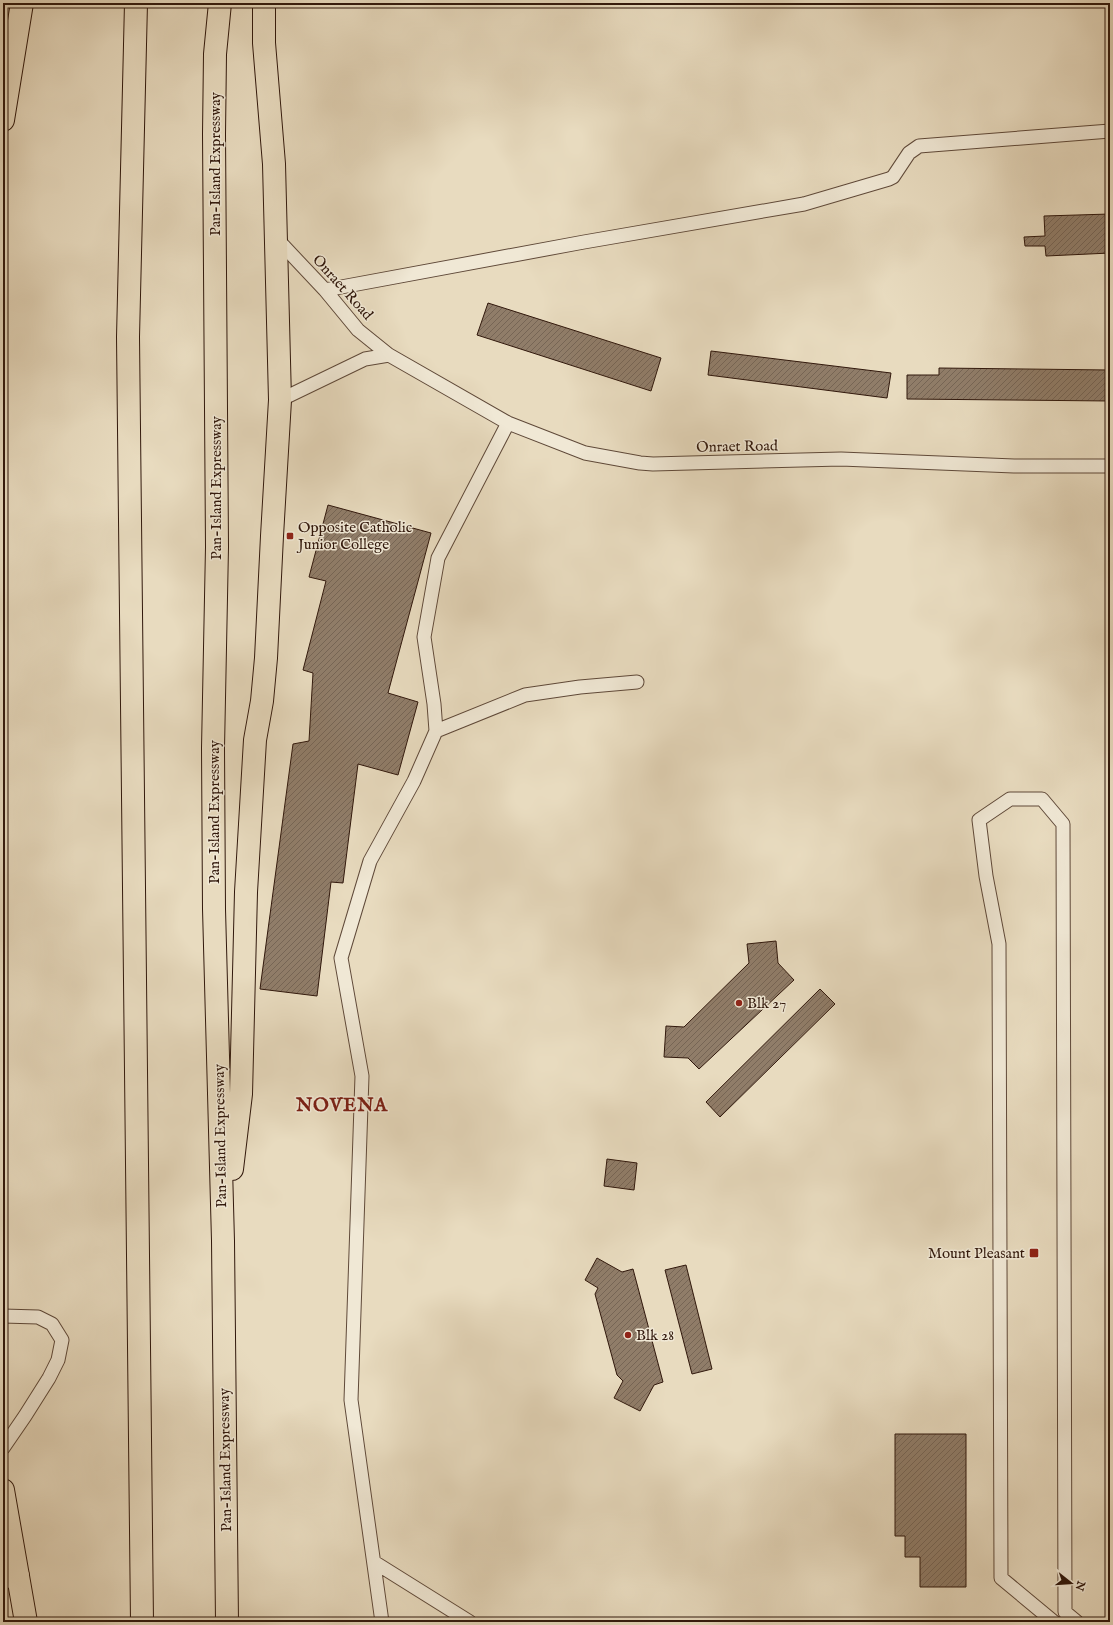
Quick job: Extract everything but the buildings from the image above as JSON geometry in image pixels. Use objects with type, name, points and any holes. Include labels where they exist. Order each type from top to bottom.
[{"type":"main road","points":[[3,120],[22,3]]},
{"type":"main road","points":[[136,3],[128,345],[142,1622]]},
{"type":"main road","name":"Pan-Island Expressway","points":[[220,3],[215,54],[214,134],[217,547],[213,756],[214,909],[223,1241],[227,1622]]},
{"type":"main road","points":[[223,1241],[241,1094],[246,892],[255,740],[262,701],[266,658],[280,400],[274,164],[264,43],[264,3]]},
{"type":"main road","points":[[3,1490],[10,1577],[26,1622]]},
{"type":"lane","points":[[325,290],[584,242],[804,204],[889,179],[893,176],[909,153],[919,146],[1110,131]]},
{"type":"lane","name":"Onraet Road","points":[[276,238],[325,290],[358,330],[389,355],[508,423],[585,453],[640,463],[841,459],[1014,466],[1110,466]]},
{"type":"lane","points":[[280,400],[365,359],[389,355]]},
{"type":"lane","points":[[382,1622],[351,1400],[362,1076],[341,958],[370,861],[414,781],[436,731],[434,704],[424,636],[438,558],[508,423]]},
{"type":"lane","points":[[436,731],[525,695],[580,687],[637,682]]},
{"type":"lane","points":[[1054,1622],[1001,1578],[999,944],[986,876],[979,820],[1010,799],[1042,799],[1063,824],[1065,1612],[1077,1622]]},
{"type":"lane","points":[[3,1316],[38,1317],[52,1324],[62,1340],[58,1360],[49,1378],[3,1448]]},
{"type":"lane","points":[[374,1562],[470,1622]]},
{"type":"place","name":"Opposite Catholic Junior College","points":[[290,536]]},
{"type":"place","name":"Blk 27","points":[[739,1003]]},
{"type":"place","name":"Mount Pleasant","points":[[1034,1253]]},
{"type":"place","name":"Blk 28","points":[[628,1335]]},
{"type":"district","name":"NOVENA","points":[[342,1104]]}]
